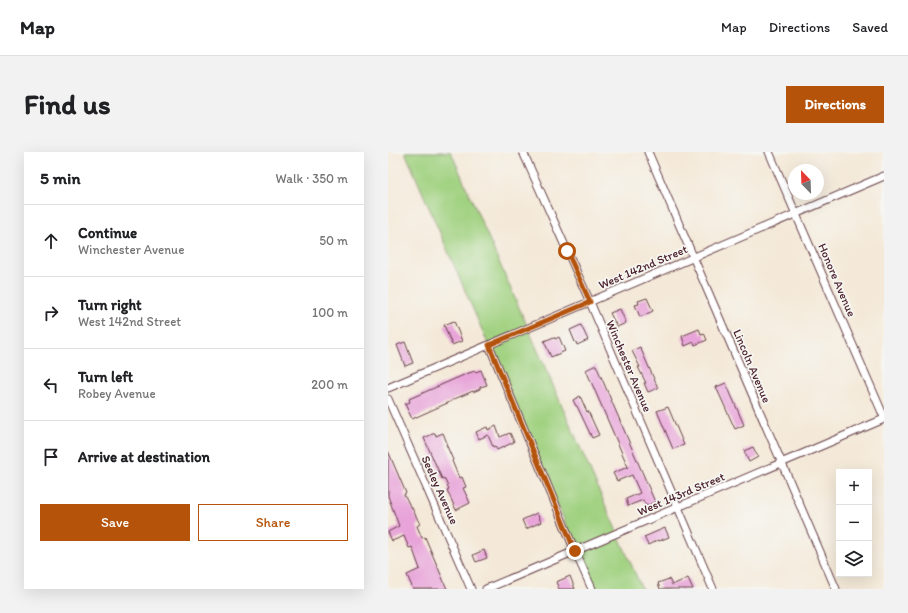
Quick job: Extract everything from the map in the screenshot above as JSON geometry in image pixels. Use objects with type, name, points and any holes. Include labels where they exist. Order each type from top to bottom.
[{"type":"street","name":"Winchester Avenue","points":[[523,152],[590,302],[713,589]]},
{"type":"street","name":"Lincoln Avenue","points":[[648,152],[836,589]]},
{"type":"street","name":"Honore Avenue","points":[[769,152],[884,418]]},
{"type":"street","name":"West 142nd Street","points":[[388,388],[884,176]]},
{"type":"street","points":[[489,345],[592,589]]},
{"type":"street","name":"Seeley Avenue","points":[[388,399],[471,589]]},
{"type":"street","name":"West 143rd Street","points":[[486,589],[884,418]]},
{"type":"green space","points":[[405,152],[451,152],[642,589],[594,589]]},
{"type":"building","points":[[647,298],[653,311],[640,317],[635,305],[639,304],[638,301]]},
{"type":"building","points":[[620,309],[626,323],[617,327],[610,313]]},
{"type":"building","points":[[454,321],[462,341],[452,345],[444,325]]},
{"type":"building","points":[[581,325],[588,340],[577,345],[570,330]]},
{"type":"building","points":[[699,329],[701,334],[704,333],[707,340],[695,345],[694,342],[685,346],[682,336]]},
{"type":"building","points":[[554,337],[555,339],[559,337],[565,351],[551,357],[544,341]]},
{"type":"building","points":[[405,342],[413,363],[405,366],[397,345]]},
{"type":"building","points":[[640,347],[658,388],[648,392],[644,383],[646,383],[638,367],[640,367],[632,351]]},
{"type":"building","points":[[596,365],[655,502],[646,506],[643,500],[628,506],[626,499],[640,493],[632,475],[617,481],[613,473],[628,467],[586,370]]},
{"type":"building","points":[[481,370],[487,385],[412,419],[405,404],[410,402],[409,399],[466,374]]},
{"type":"building","points":[[726,383],[744,425],[735,429],[716,387]]},
{"type":"building","points":[[580,396],[599,435],[592,438],[573,400]]},
{"type":"building","points":[[668,407],[684,445],[673,449],[657,411]]},
{"type":"building","points":[[496,426],[500,437],[510,433],[514,442],[497,450],[495,446],[493,447],[488,435],[479,439],[476,432],[487,427],[488,430]]},
{"type":"building","points":[[435,433],[436,436],[443,433],[459,478],[462,477],[466,487],[463,488],[470,503],[456,510],[447,490],[449,489],[444,478],[442,479],[424,438]]},
{"type":"building","points":[[753,447],[758,457],[749,462],[744,451]]},
{"type":"building","points":[[388,451],[406,493],[404,494],[420,524],[417,526],[422,538],[425,537],[447,589],[413,589],[407,575],[420,569],[412,547],[409,548],[404,536],[392,541],[388,532],[399,526],[388,496]]},
{"type":"building","points":[[537,513],[541,522],[526,529],[522,520]]},
{"type":"building","points":[[665,528],[669,537],[648,545],[644,537]]},
{"type":"building","points":[[484,550],[487,558],[476,562],[473,555]]},
{"type":"building","points":[[570,576],[575,589],[559,589],[556,582]]},
{"type":"building","points":[[688,578],[693,589],[660,589],[658,583],[669,579],[672,585]]},
{"type":"route","points":[[567,251],[590,302],[489,345],[575,551]]}]
